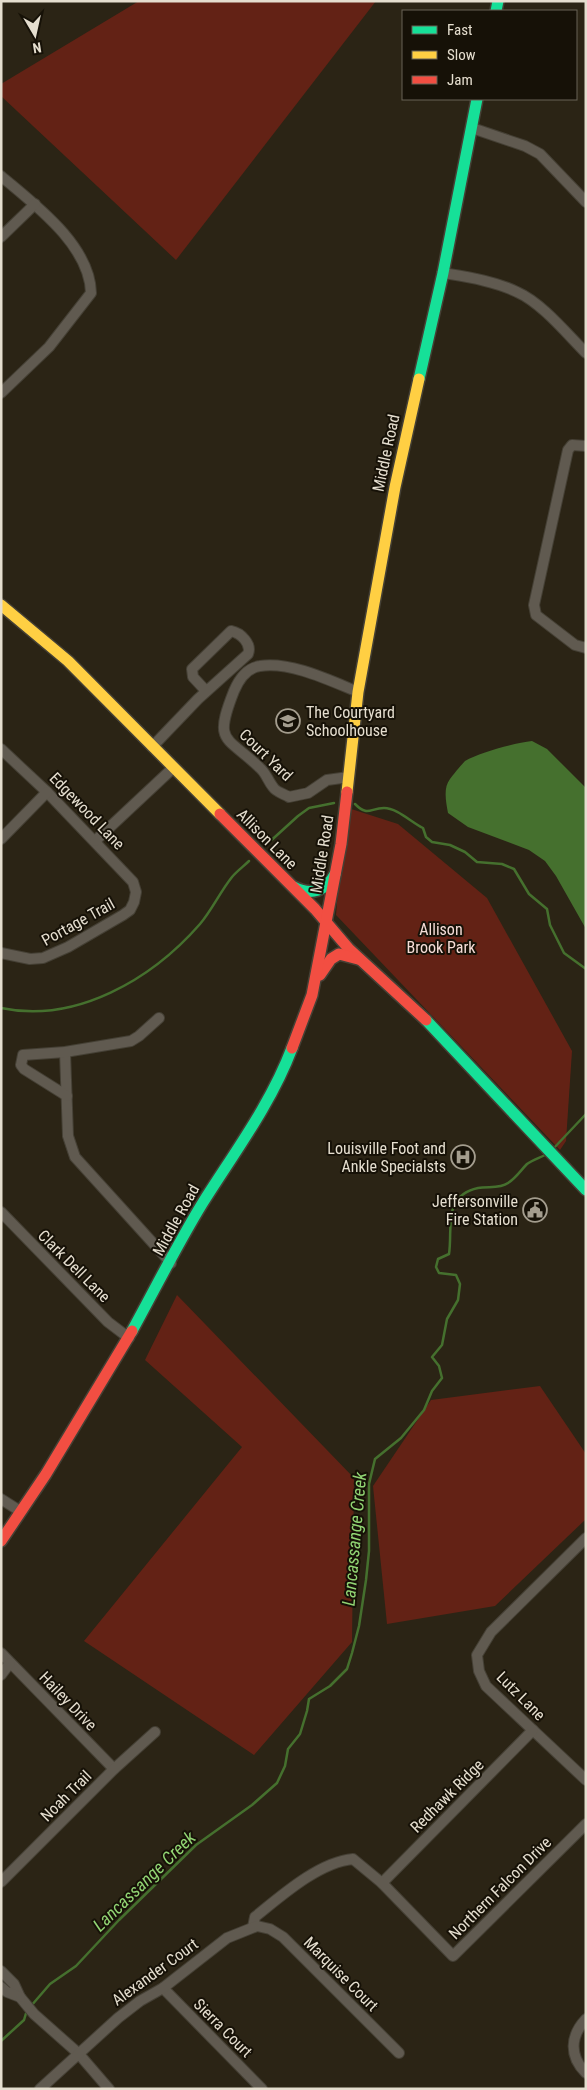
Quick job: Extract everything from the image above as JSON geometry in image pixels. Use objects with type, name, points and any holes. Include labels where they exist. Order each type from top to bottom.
[{"type":"main road","name":"Middle Road","points":[[1,1541],[46,1474],[129,1338],[201,1206],[255,1121],[285,1066],[315,984],[336,871],[358,692],[395,487],[443,273],[477,100]]},
{"type":"main road","name":"Allison Lane","points":[[1,605],[68,661],[315,909],[326,927],[388,982],[586,1190]]},
{"type":"main road","points":[[286,881],[299,890],[310,893],[322,890],[333,880],[336,871]]},
{"type":"main road","points":[[315,984],[324,967],[339,954],[361,960]]},
{"type":"street","points":[[472,128],[525,146],[540,154],[586,202]]},
{"type":"street","points":[[1,176],[35,204],[67,235],[88,275],[91,287],[91,292],[85,302],[49,347],[1,393]]},
{"type":"street","points":[[1,237],[35,204]]},
{"type":"street","points":[[443,273],[519,292],[550,316],[585,352]]},
{"type":"street","points":[[586,446],[572,445],[568,450],[534,605],[536,616],[575,645],[586,648]]},
{"type":"street","points":[[152,746],[206,691],[249,651],[249,644],[237,632],[232,632],[192,669],[192,677],[206,691]]},
{"type":"street","name":"Court Yard","points":[[349,777],[327,780],[308,793],[289,797],[274,789],[262,770],[228,743],[223,724],[238,682],[248,670],[259,666],[286,667],[303,671],[358,692]]},
{"type":"street","name":"Edgewood Lane","points":[[1,749],[47,792],[133,882],[136,892],[134,902]]},
{"type":"street","points":[[95,841],[173,768]]},
{"type":"street","points":[[1,839],[47,792]]},
{"type":"street","name":"Portage Trail","points":[[1,953],[30,959],[50,956],[118,919],[130,910],[134,902]]},
{"type":"street","points":[[67,1096],[24,1069],[21,1065],[21,1060],[25,1054],[66,1052],[131,1041],[140,1036],[160,1018]]},
{"type":"street","points":[[66,1052],[68,1136],[75,1157],[171,1263]]},
{"type":"street","name":"Clark Dell Lane","points":[[1,1212],[108,1322],[129,1338]]},
{"type":"street","points":[[1,1499],[20,1511]]},
{"type":"street","name":"Lutz Lane","points":[[586,1538],[490,1632],[477,1655],[479,1671],[486,1686],[586,1780]]},
{"type":"street","name":"Hailey Drive","points":[[1,1653],[114,1769]]},
{"type":"street","points":[[1,1675],[10,1663]]},
{"type":"street","name":"Redhawk Ridge","points":[[382,1883],[533,1730]]},
{"type":"street","name":"Noah Trail","points":[[1,1882],[114,1769],[154,1732]]},
{"type":"street","name":"Northern Falcon Drive","points":[[255,1926],[255,1917],[282,1895],[340,1860],[353,1859],[382,1883],[453,1956],[586,1824]]},
{"type":"street","name":"Alexander Court","points":[[40,2089],[78,2053],[140,2001],[163,1988],[227,1938],[255,1926]]},
{"type":"street","name":"Marquise Court","points":[[255,1926],[270,1929],[283,1937],[399,2054]]},
{"type":"street","points":[[1,1971],[14,1984],[34,2014],[78,2053],[108,2089]]},
{"type":"street","points":[[1,1987],[23,2000]]},
{"type":"street","name":"Sierra Court","points":[[163,1988],[262,2089]]},
{"type":"street","points":[[586,2019],[575,2034],[573,2050],[575,2058],[586,2073]]},
{"type":"green space","points":[[139,1],[376,1],[176,260],[1,96],[1,84]]},
{"type":"green space","name":"Allison Brook Park","points":[[345,807],[398,824],[487,898],[572,1051],[566,1141],[560,1150],[336,915]]},
{"type":"green space","points":[[177,1295],[354,1478],[352,1642],[254,1755],[84,1641],[242,1447],[145,1360]]},
{"type":"green space","points":[[540,1386],[586,1454],[586,1519],[495,1606],[387,1624],[373,1486],[431,1400]]},
{"type":"shaded area","points":[[532,741],[547,749],[586,788],[586,929],[556,876],[545,861],[529,850],[468,827],[448,813],[446,787],[465,761],[498,748]]},
{"type":"waterway","name":"Lancassange Creek","points":[[265,846],[309,808],[334,803]]},
{"type":"waterway","name":"Lancassange Creek","points":[[355,804],[366,811],[379,808],[394,810],[423,828],[426,837],[432,842],[450,845],[465,852],[477,862],[502,864],[514,869],[529,894],[547,909],[550,925],[564,953],[586,969]]},
{"type":"waterway","name":"Lancassange Creek","points":[[1,1008],[29,1011],[57,1009],[84,1003],[111,993],[136,979],[181,944],[204,919],[232,877],[249,861]]},
{"type":"waterway","name":"Lancassange Creek","points":[[553,1149],[586,1114]]},
{"type":"waterway","name":"Lancassange Creek","points":[[31,2006],[50,1984],[76,1966],[119,1920],[196,1845],[252,1805],[277,1783],[285,1766],[288,1749],[300,1734],[309,1699],[330,1686],[347,1669],[359,1626],[366,1580],[369,1551],[369,1484],[375,1459],[401,1438],[424,1410],[432,1391],[442,1378],[439,1366],[432,1357],[442,1345],[447,1319],[458,1300],[460,1284],[456,1275],[439,1273],[436,1267],[438,1259],[449,1254],[450,1224],[454,1206],[459,1198],[467,1192],[478,1188],[505,1185],[514,1179],[527,1164],[545,1155]]},
{"type":"waterway","name":"Lancassange Creek","points":[[1,2041],[24,2020],[27,2010]]},
{"type":"traffic: fast","points":[[496,10],[498,1]]},
{"type":"traffic: fast","points":[[419,379],[443,273],[477,100]]},
{"type":"traffic: fast","points":[[294,887],[306,891],[318,890],[323,888],[335,874]]},
{"type":"traffic: fast","points":[[426,1020],[586,1190]]},
{"type":"traffic: fast","points":[[132,1331],[202,1204],[263,1109],[292,1048]]},
{"type":"traffic: slow","points":[[347,792],[358,692],[395,487],[419,379]]},
{"type":"traffic: slow","points":[[1,605],[68,661],[220,814]]},
{"type":"traffic: jam","points":[[292,1048],[312,995],[341,844],[347,792]]},
{"type":"traffic: jam","points":[[220,814],[315,909],[349,949],[426,1020]]},
{"type":"traffic: jam","points":[[320,975],[331,959],[339,954],[358,959]]},
{"type":"traffic: jam","points":[[1,1541],[46,1474],[132,1331]]},
{"type":"place","name":"The Courtyard Schoolhouse","points":[[288,721]]},
{"type":"place","name":"Louisville Foot and Ankle Specialsts","points":[[463,1157]]},
{"type":"place","name":"Jeffersonville Fire Station","points":[[535,1210]]}]
